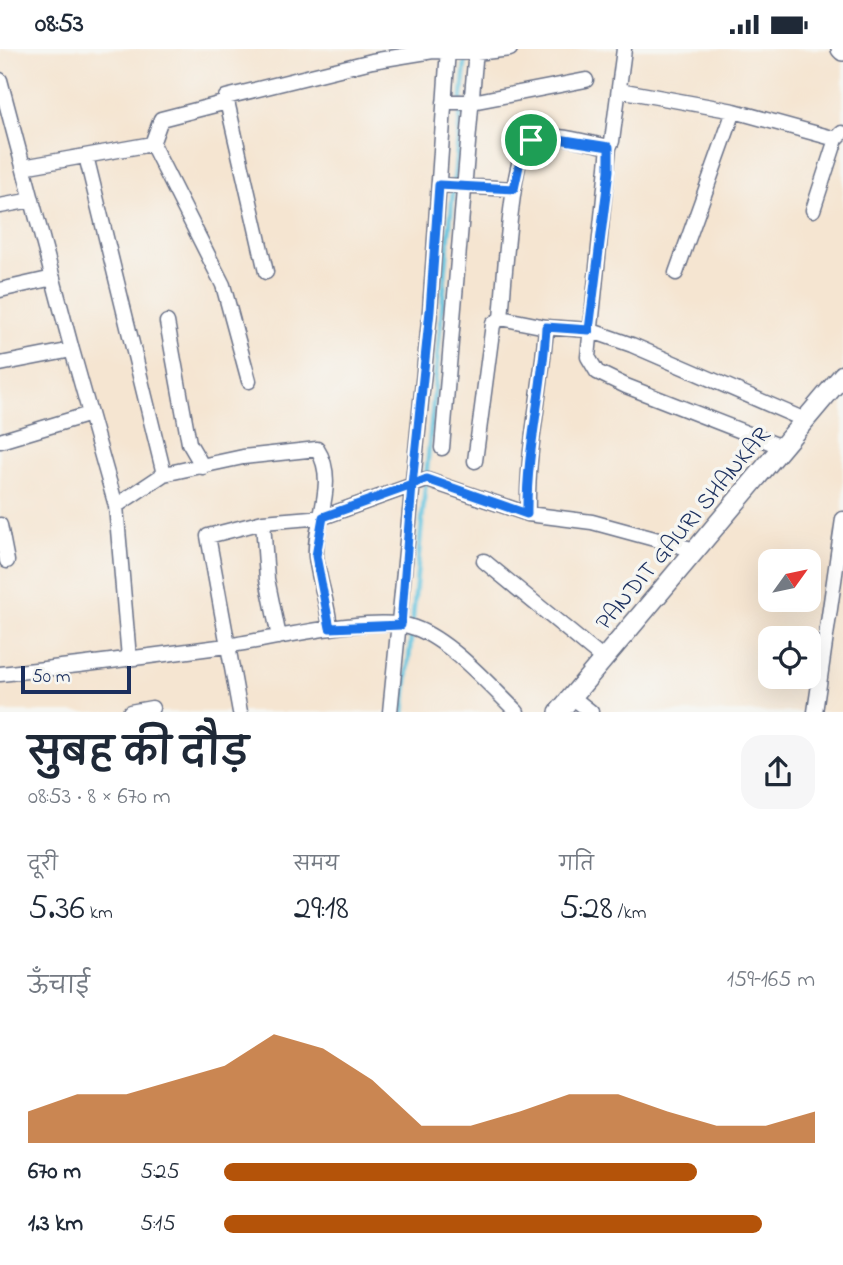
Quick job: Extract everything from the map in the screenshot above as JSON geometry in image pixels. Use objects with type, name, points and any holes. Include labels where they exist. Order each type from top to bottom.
[{"type":"street","points":[[266,272],[226,97],[372,61],[448,50],[510,49]]},
{"type":"street","points":[[624,49],[609,147],[609,171],[588,357],[597,372],[782,447]]},
{"type":"street","points":[[390,712],[401,625],[430,311],[448,50]]},
{"type":"street","points":[[442,448],[476,51]]},
{"type":"street","points":[[0,80],[6,126],[23,167],[116,506],[129,658]]},
{"type":"street","points":[[444,102],[472,102],[586,80]]},
{"type":"street","points":[[619,90],[734,111],[840,135],[813,210]]},
{"type":"street","points":[[227,102],[160,119],[152,144],[223,285],[249,381]]},
{"type":"street","points":[[676,273],[734,111]]},
{"type":"street","points":[[475,461],[493,324],[501,318],[514,189],[523,147],[531,140],[546,137],[609,147]]},
{"type":"street","points":[[23,167],[152,144]]},
{"type":"street","points":[[86,156],[164,474]]},
{"type":"street","points":[[439,185],[514,189]]},
{"type":"street","points":[[0,206],[32,200]]},
{"type":"street","points":[[0,290],[53,278]]},
{"type":"street","points":[[501,318],[546,327],[589,330],[632,345],[805,420]]},
{"type":"street","points":[[167,322],[189,443],[203,467]]},
{"type":"street","points":[[527,514],[527,492],[543,375],[546,327]]},
{"type":"street","points":[[0,364],[72,350]]},
{"type":"street","name":"PANDIT GAURI SHANKAR","points":[[559,712],[843,375]]},
{"type":"street","points":[[0,441],[90,414]]},
{"type":"street","points":[[116,506],[164,474],[243,457],[317,449],[326,462],[323,517],[316,556],[330,628]]},
{"type":"street","points":[[240,712],[208,536],[263,522],[323,517],[427,479],[527,514],[592,523],[695,550]]},
{"type":"street","points":[[815,712],[843,519]]},
{"type":"street","points":[[263,522],[267,579],[279,637]]},
{"type":"street","points":[[0,525],[7,561]]},
{"type":"street","points":[[484,561],[603,659]]},
{"type":"street","points":[[0,674],[121,661],[330,628],[401,625],[415,628],[442,643],[517,712]]},
{"type":"street","points":[[572,697],[591,712]]},
{"type":"street","points":[[130,712],[152,708]]},
{"type":"waterway","points":[[404,712],[466,54]]},
{"type":"route","points":[[531,140],[523,147],[514,189],[439,185],[430,311],[412,485],[323,517],[316,556],[328,606],[330,628],[401,625],[412,485],[427,479],[527,514],[527,492],[543,375],[546,327],[589,330],[609,171],[609,147],[546,137],[531,140]]}]
